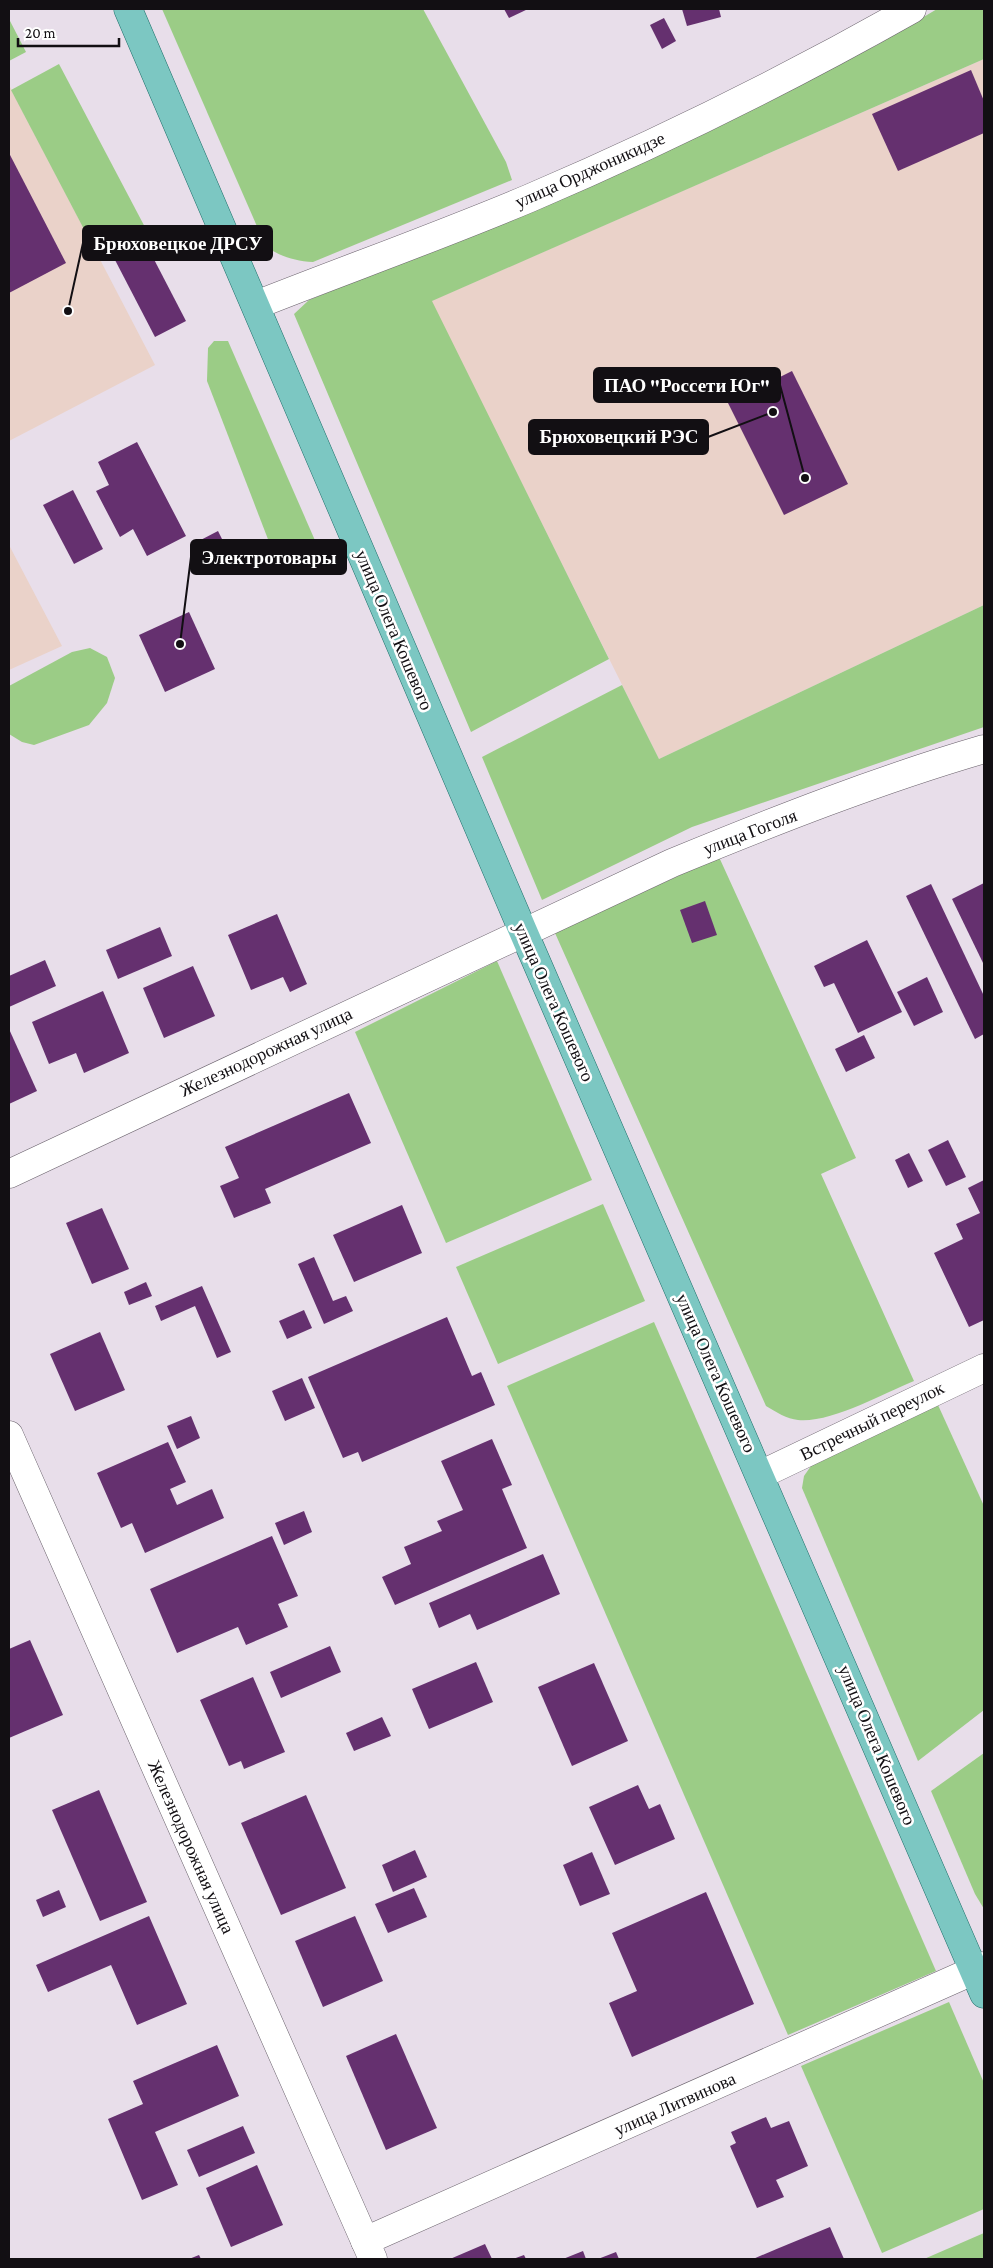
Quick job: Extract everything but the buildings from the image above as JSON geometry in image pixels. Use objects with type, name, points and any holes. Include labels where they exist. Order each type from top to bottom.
[{"type":"main road","name":"улица Олега Кошевого","points":[[128,9],[522,931],[981,1977]]},
{"type":"street","name":"улица Орджоникидзе","points":[[256,305],[539,194],[708,117],[800,71],[912,9]]},
{"type":"street","name":"улица Гоголя","points":[[522,931],[672,862],[752,830],[984,750]]},
{"type":"street","name":"Железнодорожная улица","points":[[9,1174],[522,931]]},
{"type":"street","name":"Встречный переулок","points":[[760,1475],[984,1368]]},
{"type":"street","name":"Железнодорожная улица","points":[[9,1435],[369,2250]]},
{"type":"street","name":"улица Литвинова","points":[[369,2250],[981,1977]]},
{"type":"shaded area","points":[[984,59],[984,605],[659,759],[431,301]]},
{"type":"shaded area","points":[[9,85],[155,365],[9,441]]},
{"type":"shaded area","points":[[9,545],[62,646],[9,670]]},
{"type":"green space","points":[[162,9],[423,9],[506,162],[512,180],[313,262],[300,261],[283,256],[266,247]]},
{"type":"green space","points":[[937,9],[984,9],[984,59],[432,301],[609,659],[471,732],[294,314],[309,300],[631,168],[877,45]]},
{"type":"green space","points":[[9,19],[26,52],[9,61]]},
{"type":"green space","points":[[59,64],[147,231],[98,256],[11,90]]},
{"type":"green space","points":[[214,341],[228,341],[317,545],[298,563],[284,566],[276,560],[207,381],[208,348]]},
{"type":"green space","points":[[984,605],[984,727],[692,827],[542,900],[482,757],[622,685],[659,759]]},
{"type":"green space","points":[[90,648],[107,657],[115,678],[107,703],[89,725],[34,745],[22,742],[9,734],[9,686],[72,652]]},
{"type":"green space","points":[[719,857],[856,1158],[821,1174],[914,1381],[841,1412],[811,1420],[790,1418],[766,1406],[555,933]]},
{"type":"green space","points":[[497,961],[592,1180],[446,1243],[355,1032]]},
{"type":"green space","points":[[603,1204],[645,1301],[498,1364],[456,1267]]},
{"type":"green space","points":[[654,1322],[936,1971],[788,2035],[507,1386]]},
{"type":"green space","points":[[938,1405],[984,1506],[984,1710],[918,1761],[802,1488],[804,1476],[811,1466]]},
{"type":"green space","points":[[984,1753],[984,1909],[975,1894],[931,1791]]},
{"type":"green space","points":[[949,2002],[984,2083],[984,2209],[882,2253],[801,2066]]},
{"type":"green space","points":[[984,2233],[984,2259],[924,2259]]},
{"type":"place","name":"Брюховецкое ДРСУ","points":[[68,311]]},
{"type":"place","name":"Брюховецкий РЭС","points":[[773,412]]},
{"type":"place","name":"ПАО \"Россети Юг\"","points":[[805,478]]},
{"type":"place","name":"Электротовары","points":[[180,644]]}]
